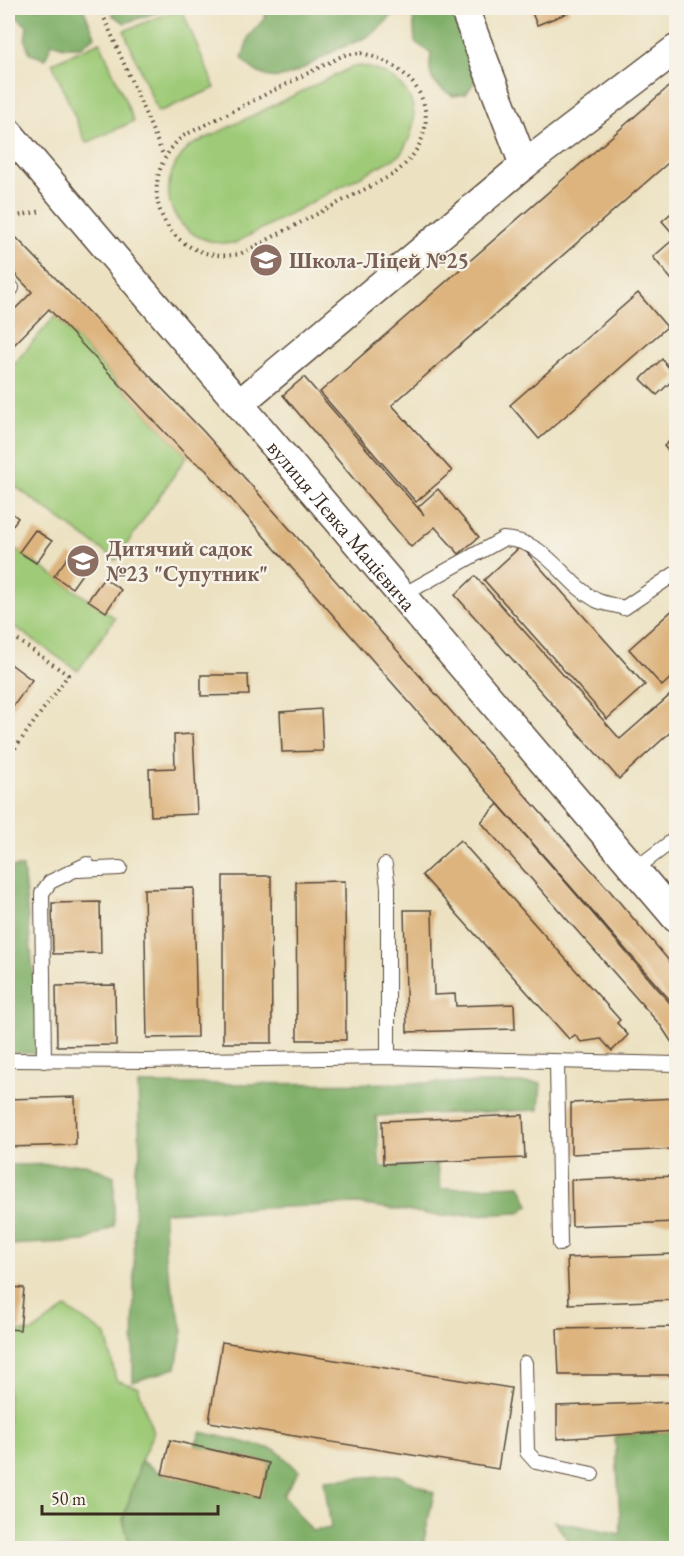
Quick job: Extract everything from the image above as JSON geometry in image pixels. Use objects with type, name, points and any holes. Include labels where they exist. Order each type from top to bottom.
[{"type":"street","points":[[464,8],[524,165]]},
{"type":"street","points":[[240,403],[524,165],[676,49]]},
{"type":"street","name":"вулиця Левка Мацієвича","points":[[8,132],[676,918]]},
{"type":"lane","points":[[401,596],[503,539],[518,539],[539,550],[596,600],[624,608],[676,573]]},
{"type":"lane","points":[[634,870],[676,838]]},
{"type":"lane","points":[[385,865],[388,886],[388,1057]]},
{"type":"lane","points":[[44,1061],[42,893],[50,882],[82,867],[120,868]]},
{"type":"lane","points":[[8,1060],[388,1057],[676,1064]]},
{"type":"lane","points":[[557,1062],[560,1244]]},
{"type":"lane","points":[[525,1363],[526,1452],[537,1462],[592,1474]]},
{"type":"path","points":[[100,8],[164,157],[159,170],[156,197],[161,214],[174,235],[207,254],[228,256],[240,254],[403,167],[416,148],[424,130],[423,101],[413,81],[394,65],[361,53],[344,55],[183,136],[164,157]]},
{"type":"path","points":[[8,633],[68,675],[8,758]]},
{"type":"green space","points":[[11,8],[83,8],[95,36],[81,47],[64,47],[52,43],[45,59],[30,54],[25,41],[27,26],[13,14]]},
{"type":"green space","points":[[115,8],[170,8],[125,23],[112,15]]},
{"type":"green space","points":[[181,8],[215,88],[158,112],[124,31]]},
{"type":"green space","points":[[268,8],[452,8],[478,77],[466,94],[453,96],[440,88],[431,74],[431,53],[415,42],[413,16],[393,15],[372,34],[334,51],[299,71],[287,76],[265,76],[254,70],[242,58],[249,36],[264,19]]},
{"type":"green space","points":[[100,42],[134,121],[86,143],[52,63]]},
{"type":"green space","points":[[361,66],[392,78],[403,87],[410,99],[414,111],[413,125],[399,156],[235,243],[214,242],[197,236],[183,226],[174,212],[169,196],[170,180],[177,162],[190,146],[352,67]]},
{"type":"green space","points":[[55,316],[187,456],[116,560],[8,481],[8,371]]},
{"type":"green space","points":[[8,544],[115,618],[78,671],[8,622]]},
{"type":"green space","points":[[8,867],[23,867],[41,1054],[8,1052]]},
{"type":"green space","points":[[541,1083],[539,1110],[376,1116],[380,1167],[437,1165],[441,1189],[520,1185],[529,1205],[519,1213],[442,1216],[357,1204],[164,1212],[165,1260],[183,1330],[176,1368],[133,1382],[135,1170],[140,1155],[138,1084]]},
{"type":"green space","points":[[85,1164],[114,1176],[114,1226],[85,1241],[8,1245],[8,1165]]},
{"type":"green space","points":[[66,1308],[106,1335],[116,1380],[138,1387],[153,1433],[141,1461],[123,1520],[131,1548],[8,1548],[8,1331],[32,1332]]},
{"type":"green space","points":[[676,1431],[676,1548],[567,1548],[571,1544],[554,1521],[621,1534],[615,1436]]},
{"type":"green space","points":[[201,1432],[276,1450],[299,1471],[283,1495],[312,1531],[331,1528],[324,1480],[397,1475],[434,1493],[423,1545],[393,1545],[391,1548],[131,1548],[123,1520],[141,1461],[162,1474],[261,1497],[269,1463],[195,1446]]},
{"type":"building","points":[[530,8],[568,8],[570,12],[537,25]]},
{"type":"building","points":[[674,82],[676,156],[392,405],[452,471],[416,502],[320,392]]},
{"type":"building","points":[[676,209],[676,237],[662,221]]},
{"type":"building","points":[[8,229],[204,432],[610,891],[676,969],[676,1007],[205,469],[187,456],[49,309],[8,351],[8,316],[32,292],[8,267]]},
{"type":"building","points":[[676,237],[676,285],[653,257]]},
{"type":"building","points":[[638,293],[667,327],[539,439],[510,405]]},
{"type":"building","points":[[662,359],[676,377],[657,395],[641,379]]},
{"type":"building","points":[[304,377],[424,515],[418,507],[438,489],[479,537],[459,554],[435,527],[411,547],[283,395]]},
{"type":"building","points":[[676,435],[676,460],[664,446]]},
{"type":"building","points":[[8,510],[18,518],[8,532]]},
{"type":"building","points":[[35,530],[52,541],[36,563],[19,552]]},
{"type":"building","points":[[521,546],[645,685],[607,719],[484,580]]},
{"type":"building","points":[[70,554],[87,567],[72,588],[54,576]]},
{"type":"building","points":[[475,576],[620,739],[676,690],[676,727],[619,779],[455,595]]},
{"type":"building","points":[[104,578],[121,590],[106,612],[88,600]]},
{"type":"building","points":[[676,607],[676,673],[662,686],[629,649]]},
{"type":"building","points":[[8,662],[32,680],[8,714]]},
{"type":"building","points":[[201,675],[248,675],[249,695],[201,696]]},
{"type":"building","points":[[321,709],[323,751],[282,752],[280,712]]},
{"type":"building","points":[[193,734],[197,814],[151,816],[149,769],[175,768],[174,735]]},
{"type":"building","points":[[498,804],[676,1010],[676,1049],[661,1026],[481,822]]},
{"type":"building","points":[[460,840],[620,1020],[617,1023],[628,1035],[612,1051],[601,1039],[581,1042],[575,1035],[569,1039],[422,875]]},
{"type":"building","points":[[223,876],[271,876],[272,1043],[223,1043]]},
{"type":"building","points":[[345,881],[346,1040],[297,1040],[296,882]]},
{"type":"building","points":[[194,888],[197,1037],[147,1038],[144,889]]},
{"type":"building","points":[[100,902],[101,953],[53,954],[52,903]]},
{"type":"building","points":[[404,910],[432,910],[434,995],[455,994],[456,1006],[514,1004],[515,1029],[407,1032]]},
{"type":"building","points":[[115,985],[116,1045],[57,1046],[56,986]]},
{"type":"building","points":[[75,1097],[76,1145],[8,1147],[8,1099]]},
{"type":"building","points":[[676,1098],[676,1149],[571,1154],[571,1103]]},
{"type":"building","points":[[523,1115],[525,1158],[383,1164],[382,1121]]},
{"type":"building","points":[[676,1176],[676,1222],[572,1226],[571,1180]]},
{"type":"building","points":[[676,1254],[676,1300],[569,1304],[567,1258]]},
{"type":"building","points":[[8,1287],[24,1288],[20,1330],[8,1329]]},
{"type":"building","points":[[676,1327],[676,1375],[559,1375],[557,1329]]},
{"type":"building","points":[[222,1342],[511,1388],[498,1469],[209,1422]]},
{"type":"building","points":[[676,1402],[676,1431],[557,1439],[557,1406]]},
{"type":"building","points":[[170,1440],[269,1463],[261,1497],[162,1474]]},
{"type":"place","name":"Школа-Ліцей №25","points":[[266,260]]},
{"type":"place","name":"Дитячий садок №23 \"Супутник\"","points":[[83,561]]}]
